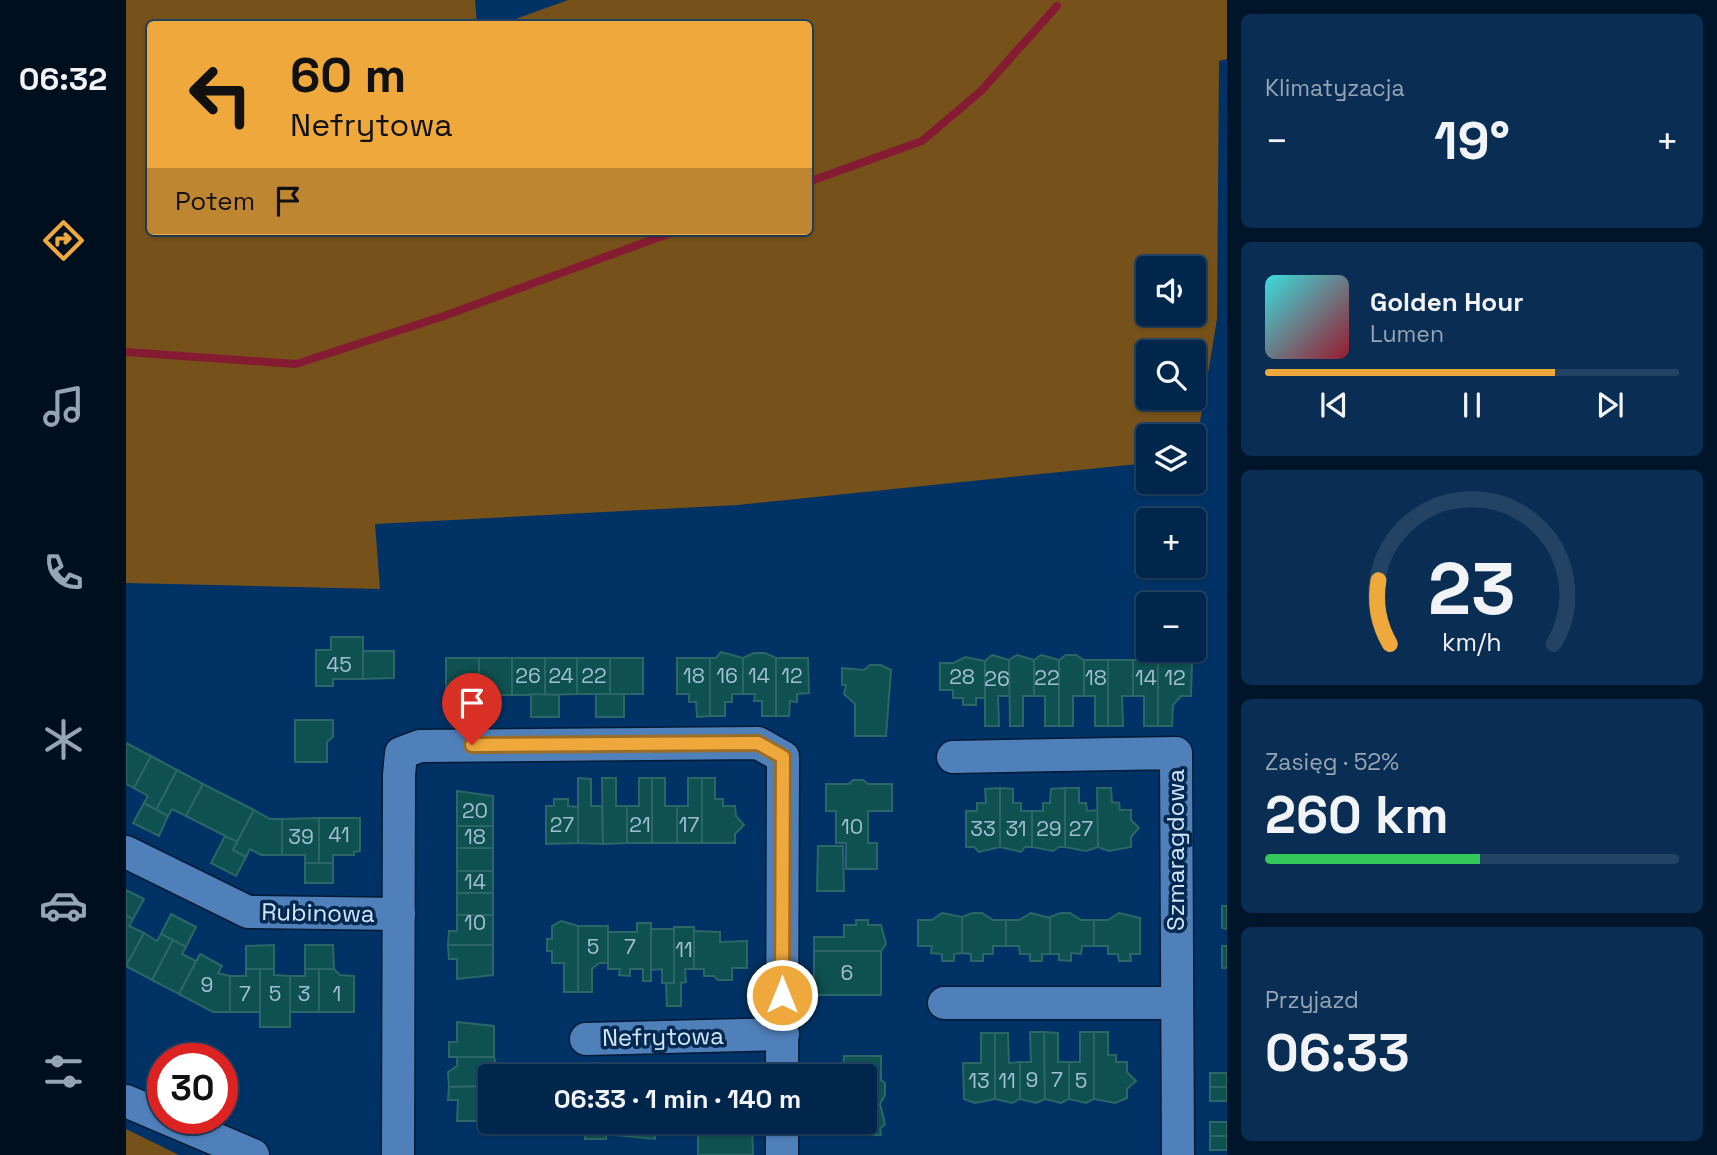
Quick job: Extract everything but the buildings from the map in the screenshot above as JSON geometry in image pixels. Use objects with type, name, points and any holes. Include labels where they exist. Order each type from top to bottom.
[{"type":"street","name":"Rubinowa","points":[[398,1155],[401,753],[420,746],[758,743],[783,757],[783,1034]]},
{"type":"street","name":"Szmaragdowa","points":[[953,757],[1176,753],[1178,1155]]},
{"type":"street","name":"Rubinowa","points":[[126,852],[248,912],[399,914]]},
{"type":"street","points":[[944,1003],[1176,1003]]},
{"type":"street","name":"Nefrytowa","points":[[586,1039],[783,1034]]},
{"type":"street","points":[[782,1064],[783,1034]]},
{"type":"street","points":[[126,1101],[253,1155]]},
{"type":"street","points":[[782,1134],[782,1155]]},
{"type":"shaded area","points":[[126,0],[475,0],[477,21],[147,21],[147,235],[812,235],[812,21],[510,21],[568,0],[1227,0],[1227,59],[1219,61],[1217,319],[1206,385],[1206,340],[1136,340],[1136,410],[1202,410],[1200,424],[1136,424],[1136,464],[738,505],[375,524],[380,589],[126,583]]},
{"type":"shaded area","points":[[126,1129],[179,1155],[126,1155]]},
{"type":"waterway","points":[[812,181],[922,141],[981,91],[1057,6]]},
{"type":"waterway","points":[[126,352],[296,364],[444,316],[665,235]]},
{"type":"route","points":[[472,745],[758,743],[783,757],[782,995]]}]
